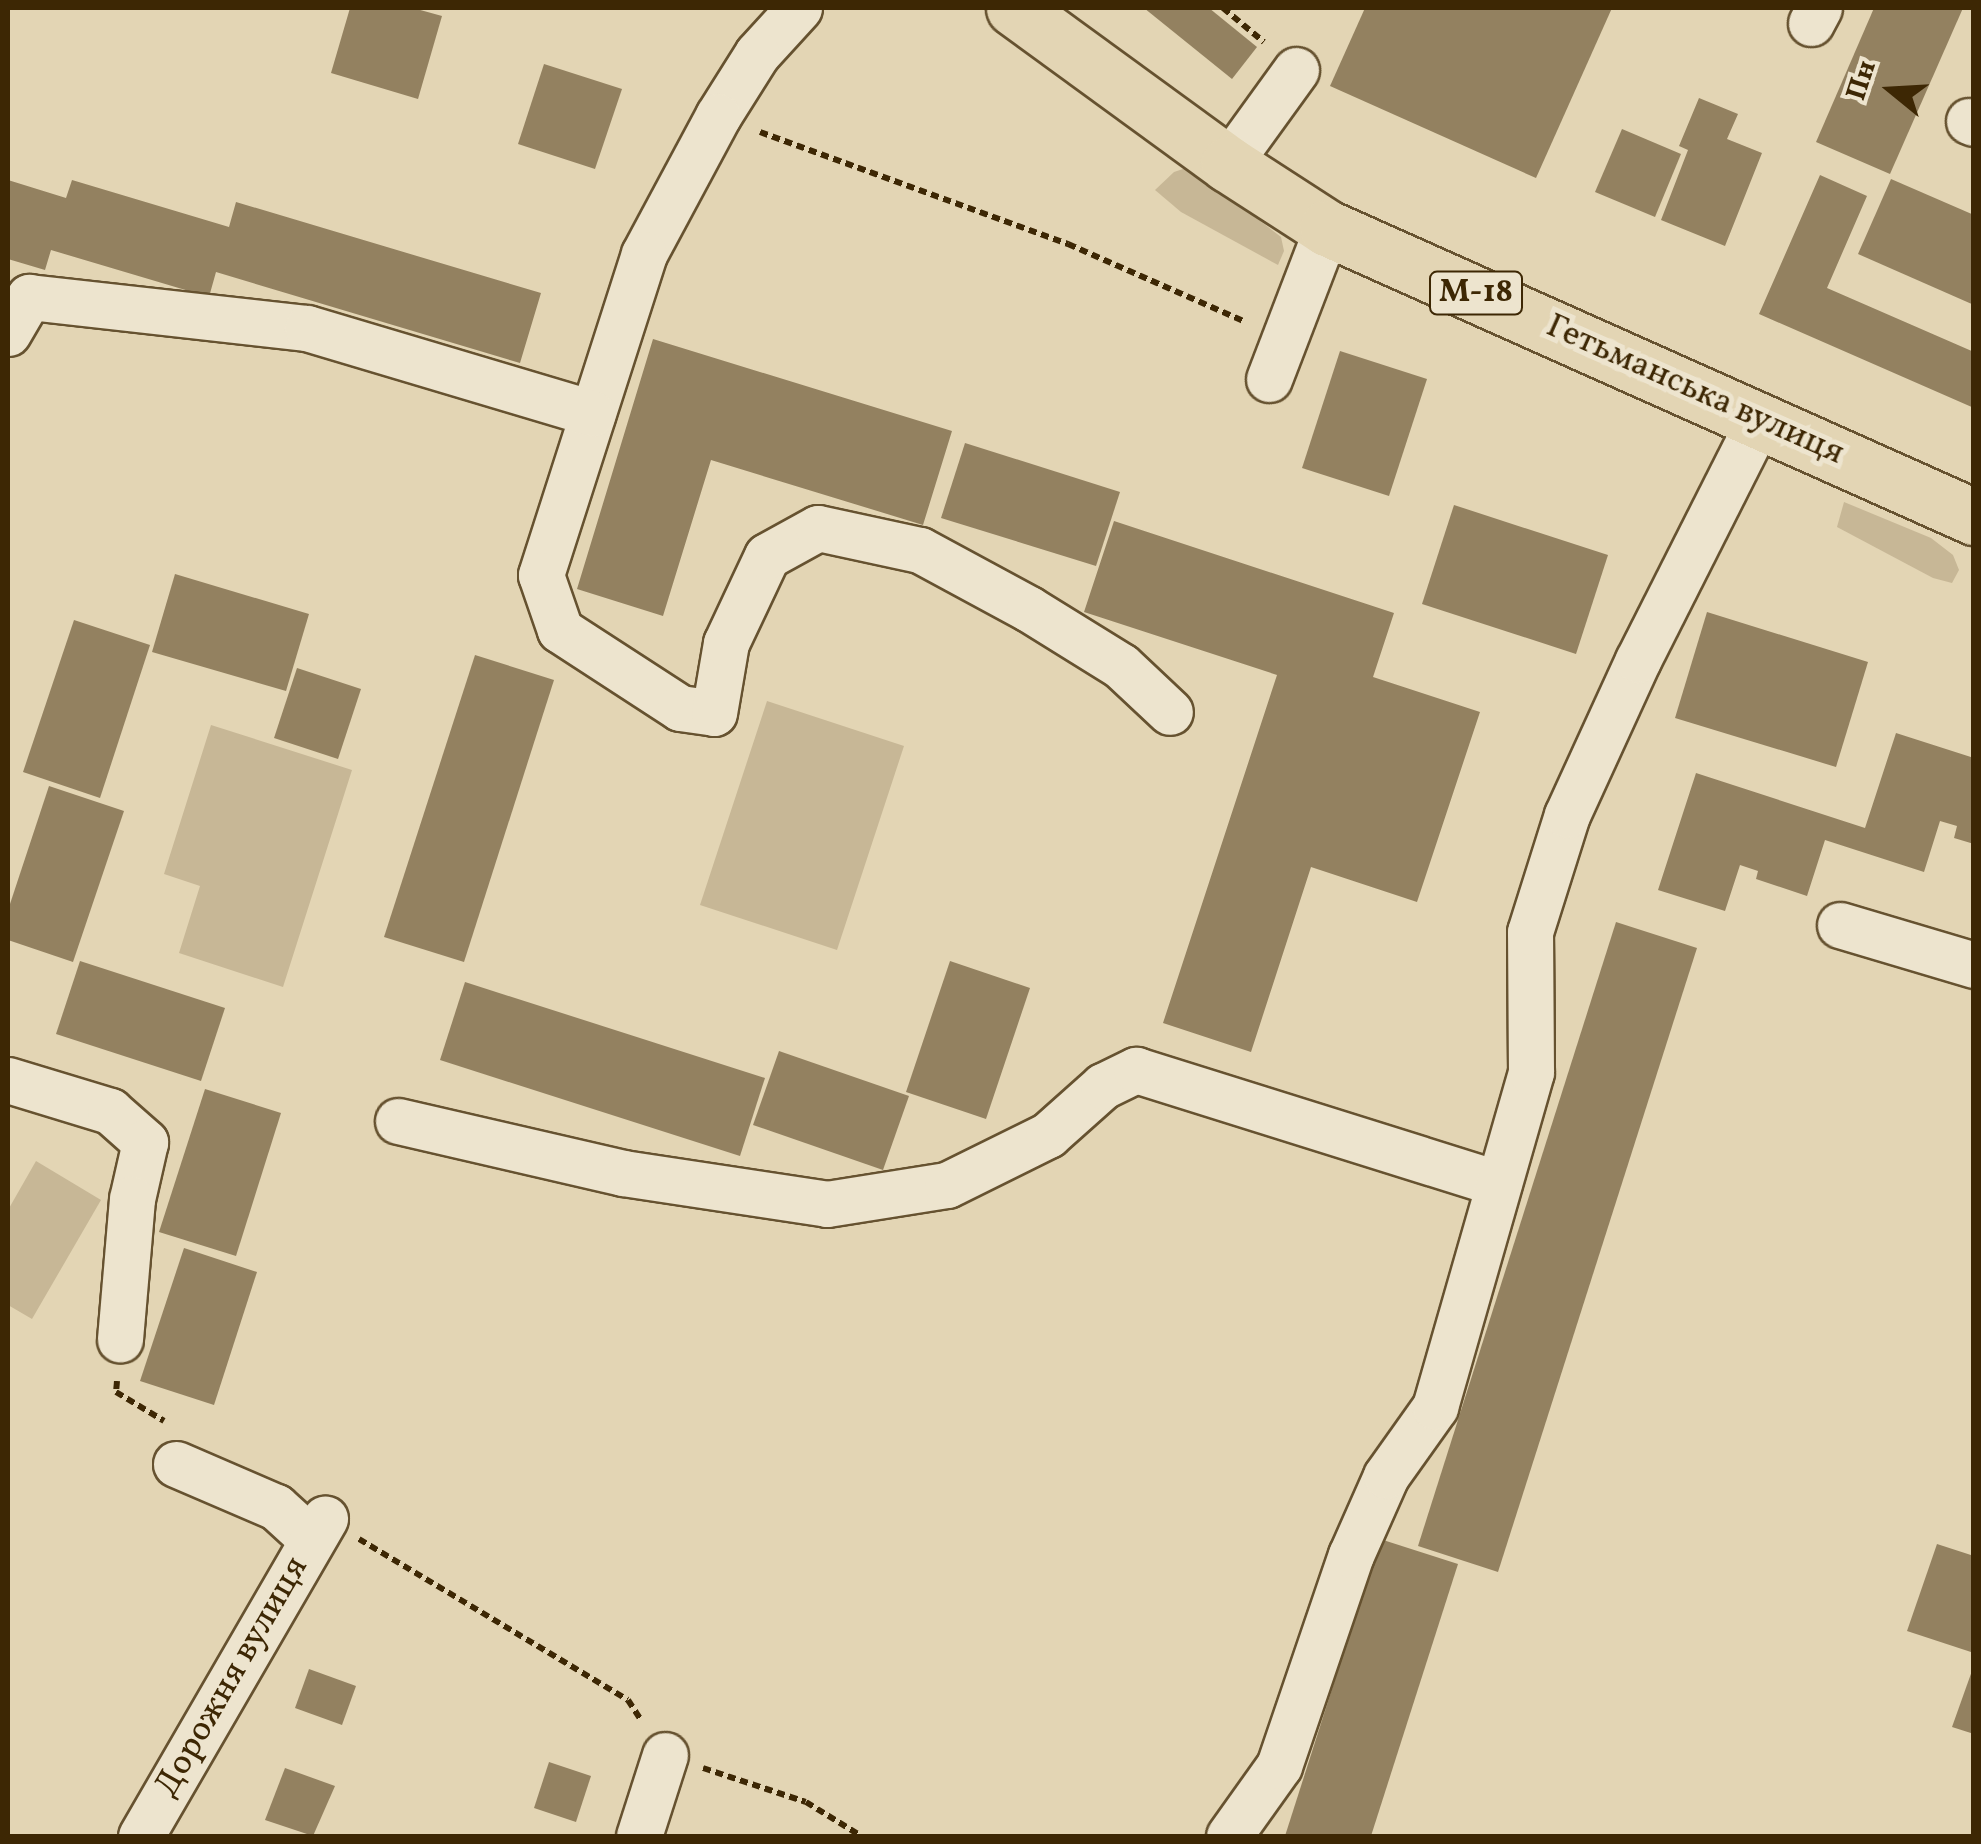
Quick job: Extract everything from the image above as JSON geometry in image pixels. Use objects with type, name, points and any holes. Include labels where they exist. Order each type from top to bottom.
[{"type":"highway","name":"Гетьманська вулиця","points":[[1014,8],[1228,164],[1327,228],[1974,518]]},
{"type":"street","points":[[799,8],[758,54],[718,116],[644,254],[541,575],[560,630],[680,708],[714,714],[726,643],[767,556],[818,528],[920,550],[1029,609],[1120,666],[1170,712]]},
{"type":"street","points":[[1228,164],[1296,70]]},
{"type":"street","points":[[1276,359],[1327,228]]},
{"type":"street","points":[[8,334],[29,297],[307,328],[593,413]]},
{"type":"street","points":[[1229,1836],[1279,1766],[1351,1555],[1386,1476],[1435,1407],[1531,1072],[1530,932],[1567,815],[1638,660],[1759,420]]},
{"type":"street","points":[[1840,925],[1974,966]]},
{"type":"street","points":[[398,1121],[623,1173],[828,1204],[947,1185],[1048,1135],[1103,1086],[1136,1070],[1500,1184]]},
{"type":"street","points":[[8,1080],[110,1110],[145,1142],[132,1199],[120,1339]]},
{"type":"street","points":[[178,1448],[318,1529]]},
{"type":"street","name":"Дорожня вулиця","points":[[141,1836],[318,1529]]},
{"type":"street","points":[[640,1836],[666,1756]]},
{"type":"path","points":[[1223,8],[1296,70]]},
{"type":"path","points":[[718,116],[1068,244],[1276,359]]},
{"type":"path","points":[[120,1339],[116,1392],[178,1448]]},
{"type":"path","points":[[318,1529],[628,1700],[666,1756],[806,1802],[861,1836]]},
{"type":"shaded area","points":[[1186,168],[1197,172],[1281,237],[1284,251],[1278,265],[1181,212],[1155,190],[1174,172]]},
{"type":"shaded area","points":[[1844,502],[1931,538],[1953,555],[1959,570],[1952,583],[1933,578],[1837,527]]},
{"type":"shaded area","points":[[767,701],[904,746],[837,950],[700,905]]},
{"type":"shaded area","points":[[211,725],[352,770],[283,987],[179,953],[200,886],[164,874]]},
{"type":"shaded area","points":[[36,1161],[101,1200],[32,1319],[8,1305],[8,1210]]},
{"type":"building","points":[[350,8],[413,8],[442,16],[418,99],[331,73]]},
{"type":"building","points":[[1144,8],[1209,8],[1257,47],[1232,79]]},
{"type":"building","points":[[1365,8],[1612,8],[1536,178],[1330,86]]},
{"type":"building","points":[[1874,8],[1963,8],[1890,174],[1816,142]]},
{"type":"building","points":[[544,64],[622,89],[595,169],[518,144]]},
{"type":"building","points":[[1699,98],[1738,114],[1727,139],[1762,153],[1725,246],[1661,220],[1688,150],[1679,146]]},
{"type":"building","points":[[1622,129],[1681,154],[1655,217],[1595,192]]},
{"type":"building","points":[[1820,175],[1867,196],[1827,288],[1974,352],[1974,408],[1759,314]]},
{"type":"building","points":[[1891,179],[1974,215],[1974,305],[1858,254]]},
{"type":"building","points":[[8,180],[66,198],[72,180],[229,227],[236,202],[541,293],[520,363],[216,272],[209,297],[51,250],[45,270],[8,259]]},
{"type":"building","points":[[653,339],[952,431],[923,525],[711,460],[663,616],[577,589]]},
{"type":"building","points":[[1340,351],[1427,379],[1389,496],[1302,468]]},
{"type":"building","points":[[965,443],[1120,492],[1096,566],[941,518]]},
{"type":"building","points":[[1454,505],[1608,555],[1576,654],[1422,604]]},
{"type":"building","points":[[1114,521],[1394,613],[1373,677],[1480,712],[1417,902],[1311,867],[1251,1052],[1163,1023],[1277,675],[1084,612]]},
{"type":"building","points":[[175,574],[309,614],[286,691],[152,652]]},
{"type":"building","points":[[1707,612],[1868,662],[1836,767],[1675,718]]},
{"type":"building","points":[[74,620],[150,645],[100,798],[23,772]]},
{"type":"building","points":[[475,655],[554,680],[464,962],[384,937]]},
{"type":"building","points":[[297,668],[361,689],[338,759],[274,738]]},
{"type":"building","points":[[1896,733],[1974,758],[1974,844],[1954,838],[1957,826],[1940,821],[1924,872],[1825,840],[1807,896],[1756,879],[1758,871],[1740,865],[1725,911],[1658,890],[1696,773],[1865,828]]},
{"type":"building","points":[[49,786],[124,811],[73,962],[8,940],[8,910]]},
{"type":"building","points":[[1616,922],[1697,948],[1498,1572],[1418,1546]]},
{"type":"building","points":[[80,961],[225,1008],[201,1081],[56,1034]]},
{"type":"building","points":[[950,961],[1030,988],[986,1119],[906,1092]]},
{"type":"building","points":[[465,982],[765,1078],[740,1156],[440,1060]]},
{"type":"building","points":[[779,1051],[909,1096],[883,1170],[753,1125]]},
{"type":"building","points":[[205,1089],[281,1113],[236,1256],[159,1232]]},
{"type":"building","points":[[184,1248],[257,1272],[214,1405],[140,1381]]},
{"type":"building","points":[[1380,1539],[1458,1564],[1371,1836],[1285,1836]]},
{"type":"building","points":[[1937,1544],[1974,1556],[1974,1653],[1907,1631]]},
{"type":"building","points":[[1974,1668],[1974,1734],[1952,1727]]},
{"type":"building","points":[[309,1669],[356,1686],[342,1725],[295,1708]]},
{"type":"building","points":[[549,1762],[591,1776],[576,1822],[534,1808]]},
{"type":"building","points":[[285,1768],[335,1786],[313,1836],[265,1820]]}]
